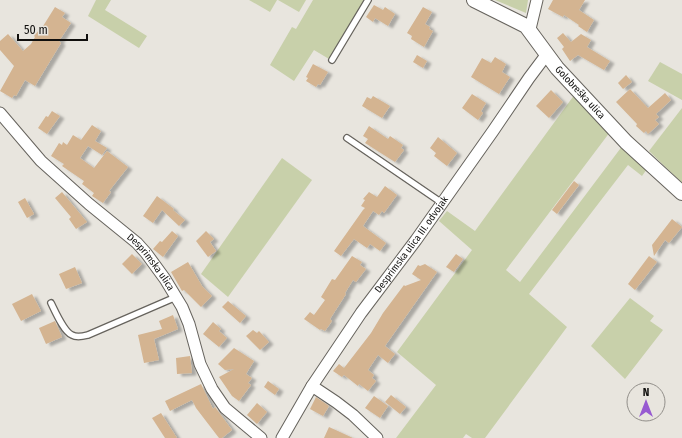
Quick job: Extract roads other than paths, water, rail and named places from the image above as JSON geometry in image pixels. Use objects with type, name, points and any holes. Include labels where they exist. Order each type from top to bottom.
[{"type":"street","name":"Golobreška ulica","points":[[474,0],[522,23],[530,29],[547,54],[571,83],[626,142],[682,193]]},
{"type":"street","points":[[530,29],[537,0]]},
{"type":"street","name":"Desprimska ulica III. odvojak","points":[[282,438],[312,386],[361,313],[442,203],[547,54]]},
{"type":"street","name":"Desprimska ulica","points":[[0,113],[41,161],[89,204],[137,243],[157,267],[176,297],[189,324],[200,364],[212,389],[225,408],[261,438]]},
{"type":"street","points":[[312,386],[353,415],[377,438]]},
{"type":"lane","points":[[332,60],[368,0]]},
{"type":"lane","points":[[347,138],[442,203]]},
{"type":"lane","points":[[51,303],[67,331],[73,336],[80,336],[88,335],[176,297]]}]
